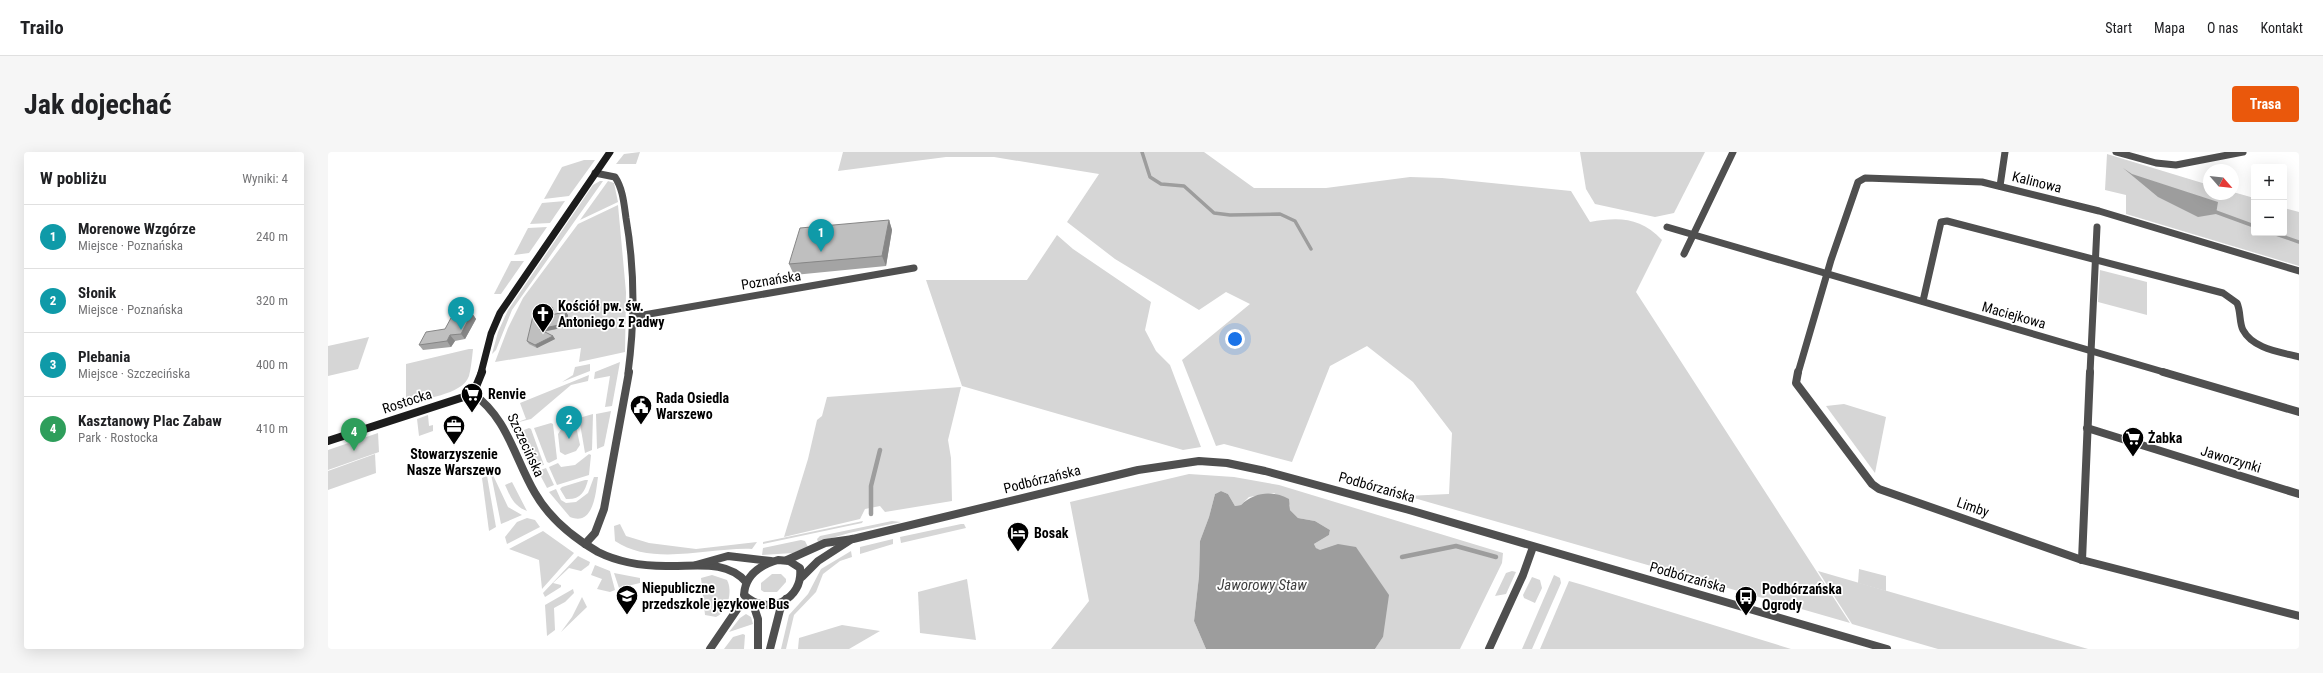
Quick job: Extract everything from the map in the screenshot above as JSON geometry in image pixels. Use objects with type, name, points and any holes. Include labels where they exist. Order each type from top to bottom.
[{"type":"street","points":[[473,394],[481,376],[488,338],[498,317],[610,152]]},
{"type":"street","points":[[1684,254],[1732,152]]},
{"type":"street","points":[[2000,186],[2005,152]]},
{"type":"street","points":[[2116,152],[2156,163],[2176,165],[2243,152]]},
{"type":"street","points":[[585,544],[595,533],[604,509],[631,353],[632,317],[631,273],[620,184],[615,177],[595,173]]},
{"type":"street","name":"Kalinowa","points":[[1827,273],[1858,182],[1870,177],[1982,182],[2098,211],[2299,271]]},
{"type":"street","points":[[1923,301],[1941,222],[1944,221],[2228,295],[2240,307],[2243,330],[2250,339],[2263,346],[2299,357]]},
{"type":"street","name":"Maciejkowa","points":[[1667,227],[2299,412]]},
{"type":"street","points":[[2082,560],[2097,227]]},
{"type":"street","name":"Poznańska","points":[[632,317],[914,268]]},
{"type":"street","name":"Limby","points":[[1827,273],[1800,364],[1796,383],[1872,484],[1879,489],[2082,560],[2299,616]]},
{"type":"street","name":"Rostocka","points":[[328,441],[473,394]]},
{"type":"street","name":"Szczecińska","points":[[473,394],[486,402],[496,414],[532,490],[542,507],[558,525],[585,544],[609,556],[631,562],[658,566],[694,566]]},
{"type":"street","name":"Jaworzynki","points":[[2088,428],[2299,494]]},
{"type":"street","name":"Podbórzańska","points":[[787,560],[825,543],[852,539],[1138,470],[1168,464],[1199,461],[1228,463],[1265,471],[1887,649]]},
{"type":"street","name":"Podbórzańska","points":[[802,577],[818,561],[852,539]]},
{"type":"street","points":[[1489,649],[1526,569],[1533,547]]},
{"type":"street","points":[[694,566],[728,556],[773,561],[787,560],[795,563],[800,568],[802,577],[799,587],[786,599],[780,610],[770,649]]},
{"type":"street","points":[[758,649],[758,619],[751,602],[744,595],[746,582],[756,569],[773,561]]},
{"type":"street","points":[[694,566],[734,571],[742,575],[746,582]]},
{"type":"street","points":[[751,602],[769,606],[786,599]]},
{"type":"street","points":[[710,649],[726,624],[751,602]]},
{"type":"shaded area","points":[[640,152],[636,164],[616,164],[624,154]]},
{"type":"shaded area","points":[[843,152],[1204,152],[1254,188],[1326,188],[1410,177],[1442,178],[1571,191],[1590,222],[1610,219],[1629,220],[1646,227],[1662,240],[1636,292],[1850,623],[1407,496],[1449,494],[1452,433],[1413,382],[1367,346],[1330,366],[1292,462],[1224,444],[1216,446],[1182,360],[1250,304],[1226,292],[1199,310],[1115,259],[1067,222],[1099,174],[994,157],[946,157],[838,171]]},
{"type":"shaded area","points":[[1580,152],[1705,152],[1674,213],[1655,217],[1595,204],[1586,189]]},
{"type":"shaded area","points":[[2107,154],[2203,183],[2203,200],[2239,200],[2239,194],[2251,197],[2251,236],[2287,236],[2287,209],[2299,212],[2299,266],[2126,214],[2126,195],[2105,190]]},
{"type":"shaded area","points":[[584,160],[595,160],[569,196],[544,199],[562,167]]},
{"type":"shaded area","points":[[603,181],[512,310],[496,350],[492,354],[498,332],[508,310],[593,185]]},
{"type":"shaded area","points":[[608,181],[614,183],[618,202],[580,220]]},
{"type":"shaded area","points":[[565,201],[550,223],[530,224],[542,203]]},
{"type":"shaded area","points":[[618,205],[626,292],[625,352],[579,362],[581,348],[495,362],[508,328],[523,298],[578,224]]},
{"type":"shaded area","points":[[547,227],[529,253],[514,255],[528,228]]},
{"type":"shaded area","points":[[1057,235],[1073,249],[1151,302],[1145,330],[1156,351],[1170,365],[1201,447],[1183,450],[962,386],[926,280],[1027,280]]},
{"type":"shaded area","points":[[511,261],[524,261],[501,294],[494,294]]},
{"type":"shaded area","points":[[2100,270],[2147,282],[2147,315],[2098,302]]},
{"type":"shaded area","points":[[369,337],[358,369],[328,376],[328,346]]},
{"type":"shaded area","points":[[473,349],[472,359],[469,376],[465,383],[450,392],[406,406],[406,364]]},
{"type":"shaded area","points":[[620,362],[612,406],[605,407],[610,376],[594,379],[595,372]]},
{"type":"shaded area","points":[[590,364],[590,371],[562,382],[573,375],[575,367]]},
{"type":"shaded area","points":[[589,375],[588,381],[571,385],[531,419],[515,423],[526,419],[520,403]]},
{"type":"shaded area","points":[[961,387],[948,440],[951,458],[952,501],[885,512],[880,506],[865,509],[860,519],[784,537],[808,459],[817,420],[822,416],[827,397]]},
{"type":"shaded area","points":[[1844,404],[1886,417],[1875,473],[1826,406]]},
{"type":"shaded area","points":[[611,411],[604,446],[597,449],[596,414]]},
{"type":"shaded area","points":[[593,414],[592,450],[585,453],[579,418]]},
{"type":"shaded area","points":[[428,415],[429,426],[433,425],[433,431],[419,436],[417,419]]},
{"type":"shaded area","points":[[551,423],[553,424],[557,459],[549,463],[547,462],[534,428]]},
{"type":"shaded area","points":[[572,425],[576,426],[580,445],[576,451],[565,455],[560,452],[558,434],[562,428]]},
{"type":"shaded area","points":[[529,428],[531,429],[544,465],[536,466],[519,432]]},
{"type":"shaded area","points":[[378,433],[379,452],[328,470],[328,450]]},
{"type":"shaded area","points":[[375,454],[376,473],[328,490],[328,471]]},
{"type":"shaded area","points":[[589,454],[591,455],[589,475],[557,485],[549,467],[558,463],[561,467],[575,465]]},
{"type":"shaded area","points":[[546,468],[554,485],[547,488],[538,471]]},
{"type":"shaded area","points":[[492,473],[508,507],[522,515],[501,524],[491,474]]},
{"type":"shaded area","points":[[1189,474],[1234,477],[1279,485],[1503,553],[1502,563],[1460,649],[1375,649],[1383,637],[1314,544],[1329,535],[1330,530],[1315,521],[1298,518],[1290,510],[1290,505],[1274,493],[1249,497],[1241,505],[1235,506],[1228,494],[1221,491],[1215,494],[1209,517],[1200,541],[1199,576],[1194,621],[1206,649],[1051,649],[1089,601],[1070,502]]},
{"type":"shaded area","points":[[487,476],[496,527],[489,531],[482,478]]},
{"type":"shaded area","points":[[594,477],[598,477],[595,498],[592,506],[584,517],[578,519],[570,517],[549,492],[556,489],[561,500],[566,503],[576,502],[588,493]]},
{"type":"shaded area","points":[[588,480],[585,488],[578,497],[566,499],[560,489],[562,487]]},
{"type":"shaded area","points":[[512,482],[527,511],[519,507],[509,494],[505,485]]},
{"type":"shaded area","points":[[527,518],[535,520],[540,527],[507,544],[505,537],[517,522]]},
{"type":"shaded area","points":[[863,521],[862,523],[763,544],[763,542]]},
{"type":"shaded area","points":[[892,521],[901,522],[849,533],[818,542],[817,539],[820,536]]},
{"type":"shaded area","points":[[620,524],[626,536],[649,543],[696,549],[757,542],[752,549],[682,554],[647,553],[630,549],[615,541],[614,526]]},
{"type":"shaded area","points":[[964,524],[966,528],[901,543],[900,537]]},
{"type":"shaded area","points":[[543,531],[574,553],[542,589],[539,560],[509,549]]},
{"type":"shaded area","points":[[893,539],[893,544],[860,554],[860,547]]},
{"type":"shaded area","points":[[801,540],[805,541],[808,547],[793,553],[762,555],[763,548]]},
{"type":"shaded area","points":[[851,551],[852,557],[840,561],[823,574],[816,592],[794,615],[786,649],[781,649],[789,615],[808,594],[821,569]]},
{"type":"shaded area","points":[[578,556],[590,562],[589,565],[581,571],[569,568],[553,583],[561,585],[561,587],[545,597],[543,593]]},
{"type":"shaded area","points":[[595,565],[610,571],[615,590],[610,592],[597,589],[602,579],[591,575]]},
{"type":"shaded area","points":[[1859,569],[1886,576],[1886,591],[1858,583]]},
{"type":"shaded area","points":[[1512,571],[1516,572],[1506,594],[1495,596],[1506,573]]},
{"type":"shaded area","points":[[1818,571],[2088,649],[1938,649],[1852,624]]},
{"type":"shaded area","points":[[614,573],[640,578],[640,583],[619,588]]},
{"type":"shaded area","points":[[772,574],[781,574],[786,579],[786,582],[777,592],[764,592],[761,590],[761,583]]},
{"type":"shaded area","points":[[712,575],[727,580],[730,590],[724,610],[716,617],[705,615],[701,578]]},
{"type":"shaded area","points":[[1554,575],[1560,578],[1561,583],[1532,649],[1522,649]]},
{"type":"shaded area","points":[[1532,577],[1540,580],[1542,588],[1535,603],[1524,598],[1523,595]]},
{"type":"shaded area","points":[[967,579],[976,640],[920,633],[918,592]]},
{"type":"shaded area","points":[[1569,581],[1583,585],[1791,649],[1540,649]]},
{"type":"shaded area","points":[[573,589],[574,593],[565,602],[554,608],[555,630],[547,636],[545,605]]},
{"type":"shaded area","points":[[582,597],[587,607],[561,632],[572,617]]},
{"type":"shaded area","points":[[746,614],[751,617],[753,624],[729,632],[740,618]]},
{"type":"shaded area","points":[[842,625],[880,631],[849,649],[798,649],[799,638]]},
{"type":"shaded area","points":[[743,634],[745,635],[744,649],[724,649],[733,637]]},
{"type":"water","points":[[2123,168],[2132,174],[2203,197],[2203,200],[2218,202],[2216,214],[2198,217],[2158,197]]},
{"type":"water","name":"Jaworowy Staw","points":[[1221,491],[1228,494],[1235,506],[1241,505],[1252,497],[1258,495],[1277,494],[1283,496],[1289,499],[1290,510],[1298,518],[1315,521],[1330,530],[1329,535],[1314,544],[1316,548],[1320,550],[1338,544],[1356,547],[1389,595],[1383,637],[1375,649],[1206,649],[1194,621],[1199,576],[1200,541],[1209,517],[1215,494]]},
{"type":"building","points":[[889,220],[882,256],[789,264],[800,228]]},
{"type":"building","name":"Kościół pw. św. Antoniego z Padwy","points":[[552,307],[550,315],[566,312],[564,324],[539,329],[553,336],[535,345],[527,341],[533,316],[540,310]]},
{"type":"building","points":[[472,313],[461,334],[450,335],[447,341],[419,345],[426,332],[445,329],[451,318],[456,315]]},
{"type":"waterway","points":[[1142,152],[1150,177],[1161,184],[1184,186],[1214,213],[1230,215],[1280,214],[1295,221],[1311,249]]},
{"type":"waterway","points":[[2213,211],[2251,225]]},
{"type":"waterway","points":[[2282,236],[2299,242]]},
{"type":"waterway","points":[[871,514],[871,486],[880,450]]},
{"type":"waterway","points":[[1402,557],[1456,546],[1496,557]]},
{"type":"place","name":"Morenowe Wzgórze","points":[[821,252]]},
{"type":"place","name":"Plebania","points":[[461,330]]},
{"type":"place","name":"Kościół pw. św. Antoniego z Padwy","points":[[543,334]]},
{"type":"place","name":"Renvie","points":[[472,414]]},
{"type":"place","name":"Rada Osiedla Warszewo","points":[[641,426]]},
{"type":"place","name":"Słonik","points":[[569,439]]},
{"type":"place","name":"Stowarzyszenie Nasze Warszewo","points":[[454,446]]},
{"type":"place","name":"Kasztanowy Plac Zabaw","points":[[354,451]]},
{"type":"place","name":"Żabka","points":[[2133,458]]},
{"type":"place","name":"Bosak","points":[[1018,552]]},
{"type":"place","name":"Niepubliczne przedszkole językowe Bus","points":[[627,616]]},
{"type":"place","name":"Podbórzańska Ogrody","points":[[1746,616]]}]
